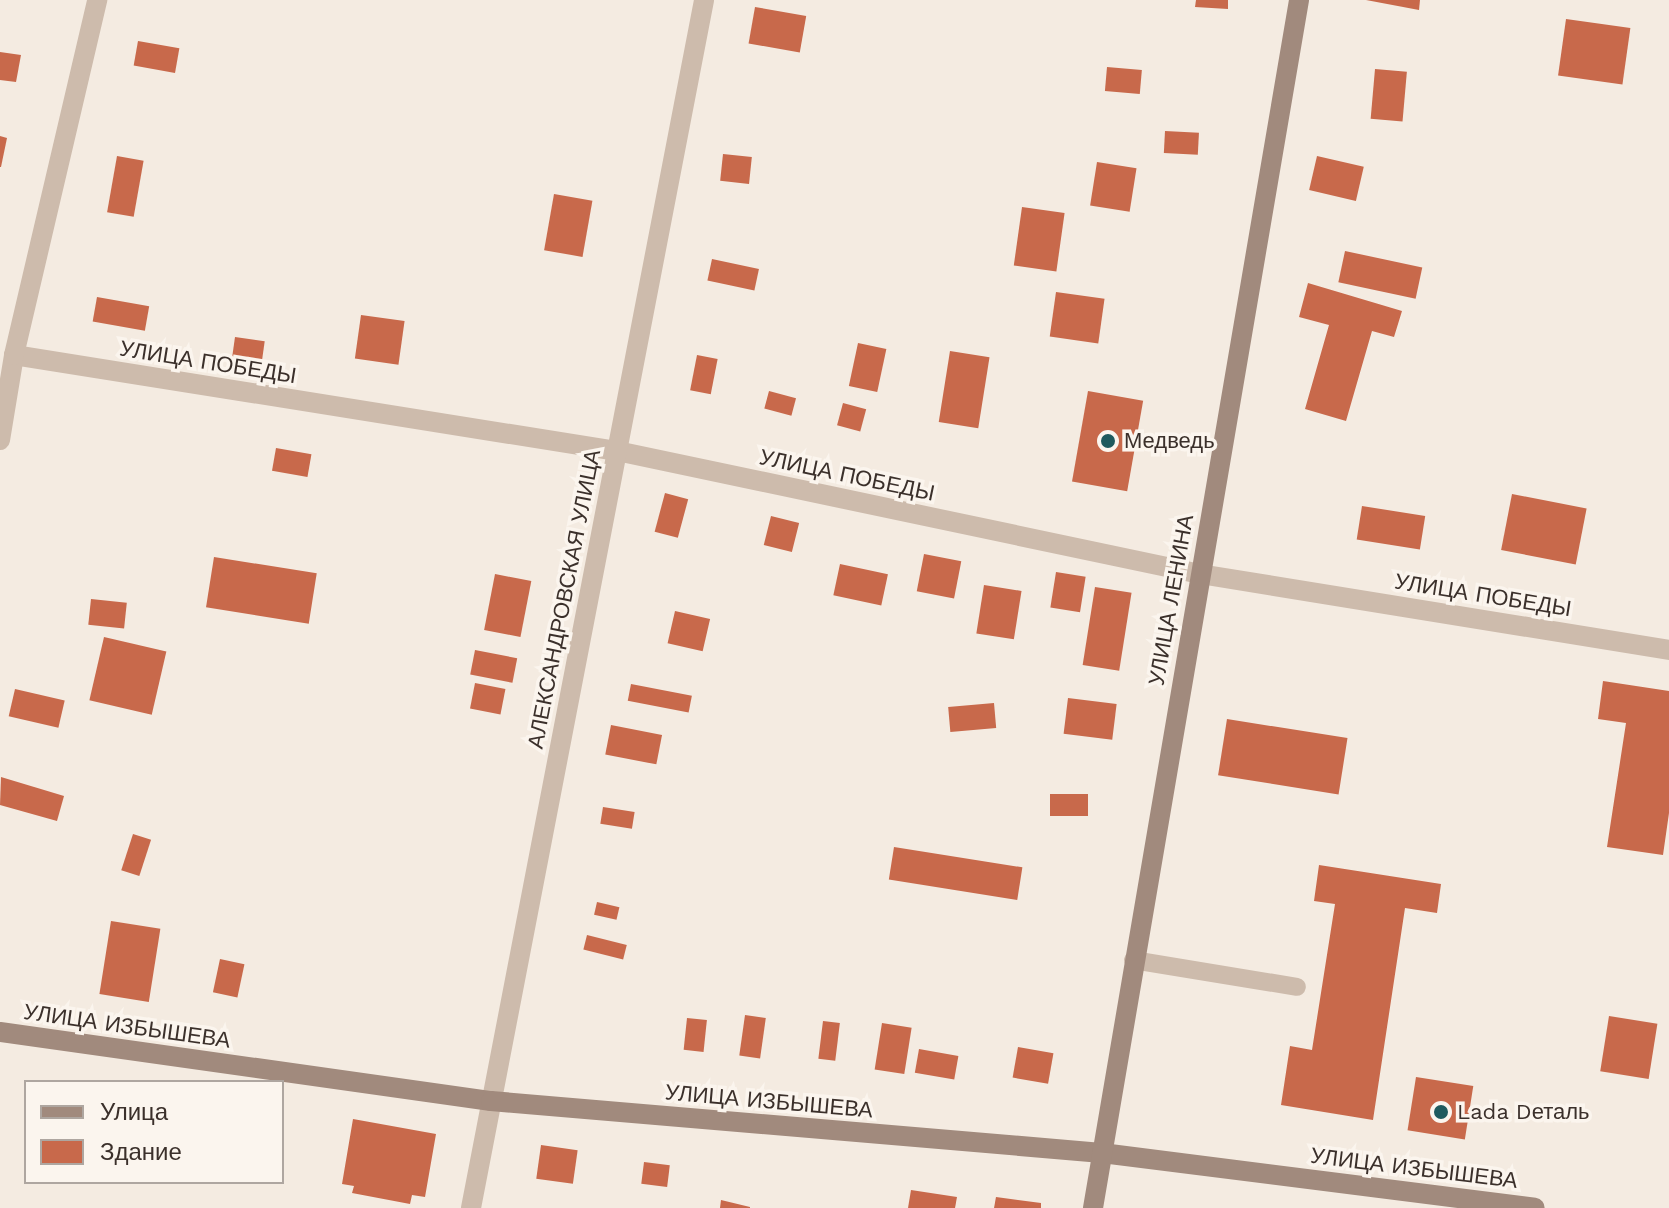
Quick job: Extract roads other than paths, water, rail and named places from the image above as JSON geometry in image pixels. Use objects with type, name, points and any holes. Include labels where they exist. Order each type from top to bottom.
[{"type":"main road","name":"УЛИЦА ЛЕНИНА","points":[[1093,1208],[1299,0]]},
{"type":"main road","name":"УЛИЦА ИЗБЫШЕВА","points":[[0,1032],[491,1101],[1102,1153],[1535,1208]]},
{"type":"street","points":[[0,440],[14,355],[97,0]]},
{"type":"street","name":"АЛЕКСАНДРОВСКАЯ УЛИЦА","points":[[471,1208],[704,0]]},
{"type":"street","name":"УЛИЦА ПОБЕДЫ","points":[[14,355],[617,451],[1200,574],[1669,650]]},
{"type":"lane","points":[[1133,960],[1297,987]]},
{"type":"place","name":"Медведь","points":[[1108,441]]},
{"type":"place","name":"Lada Dеталь","points":[[1441,1112]]}]
